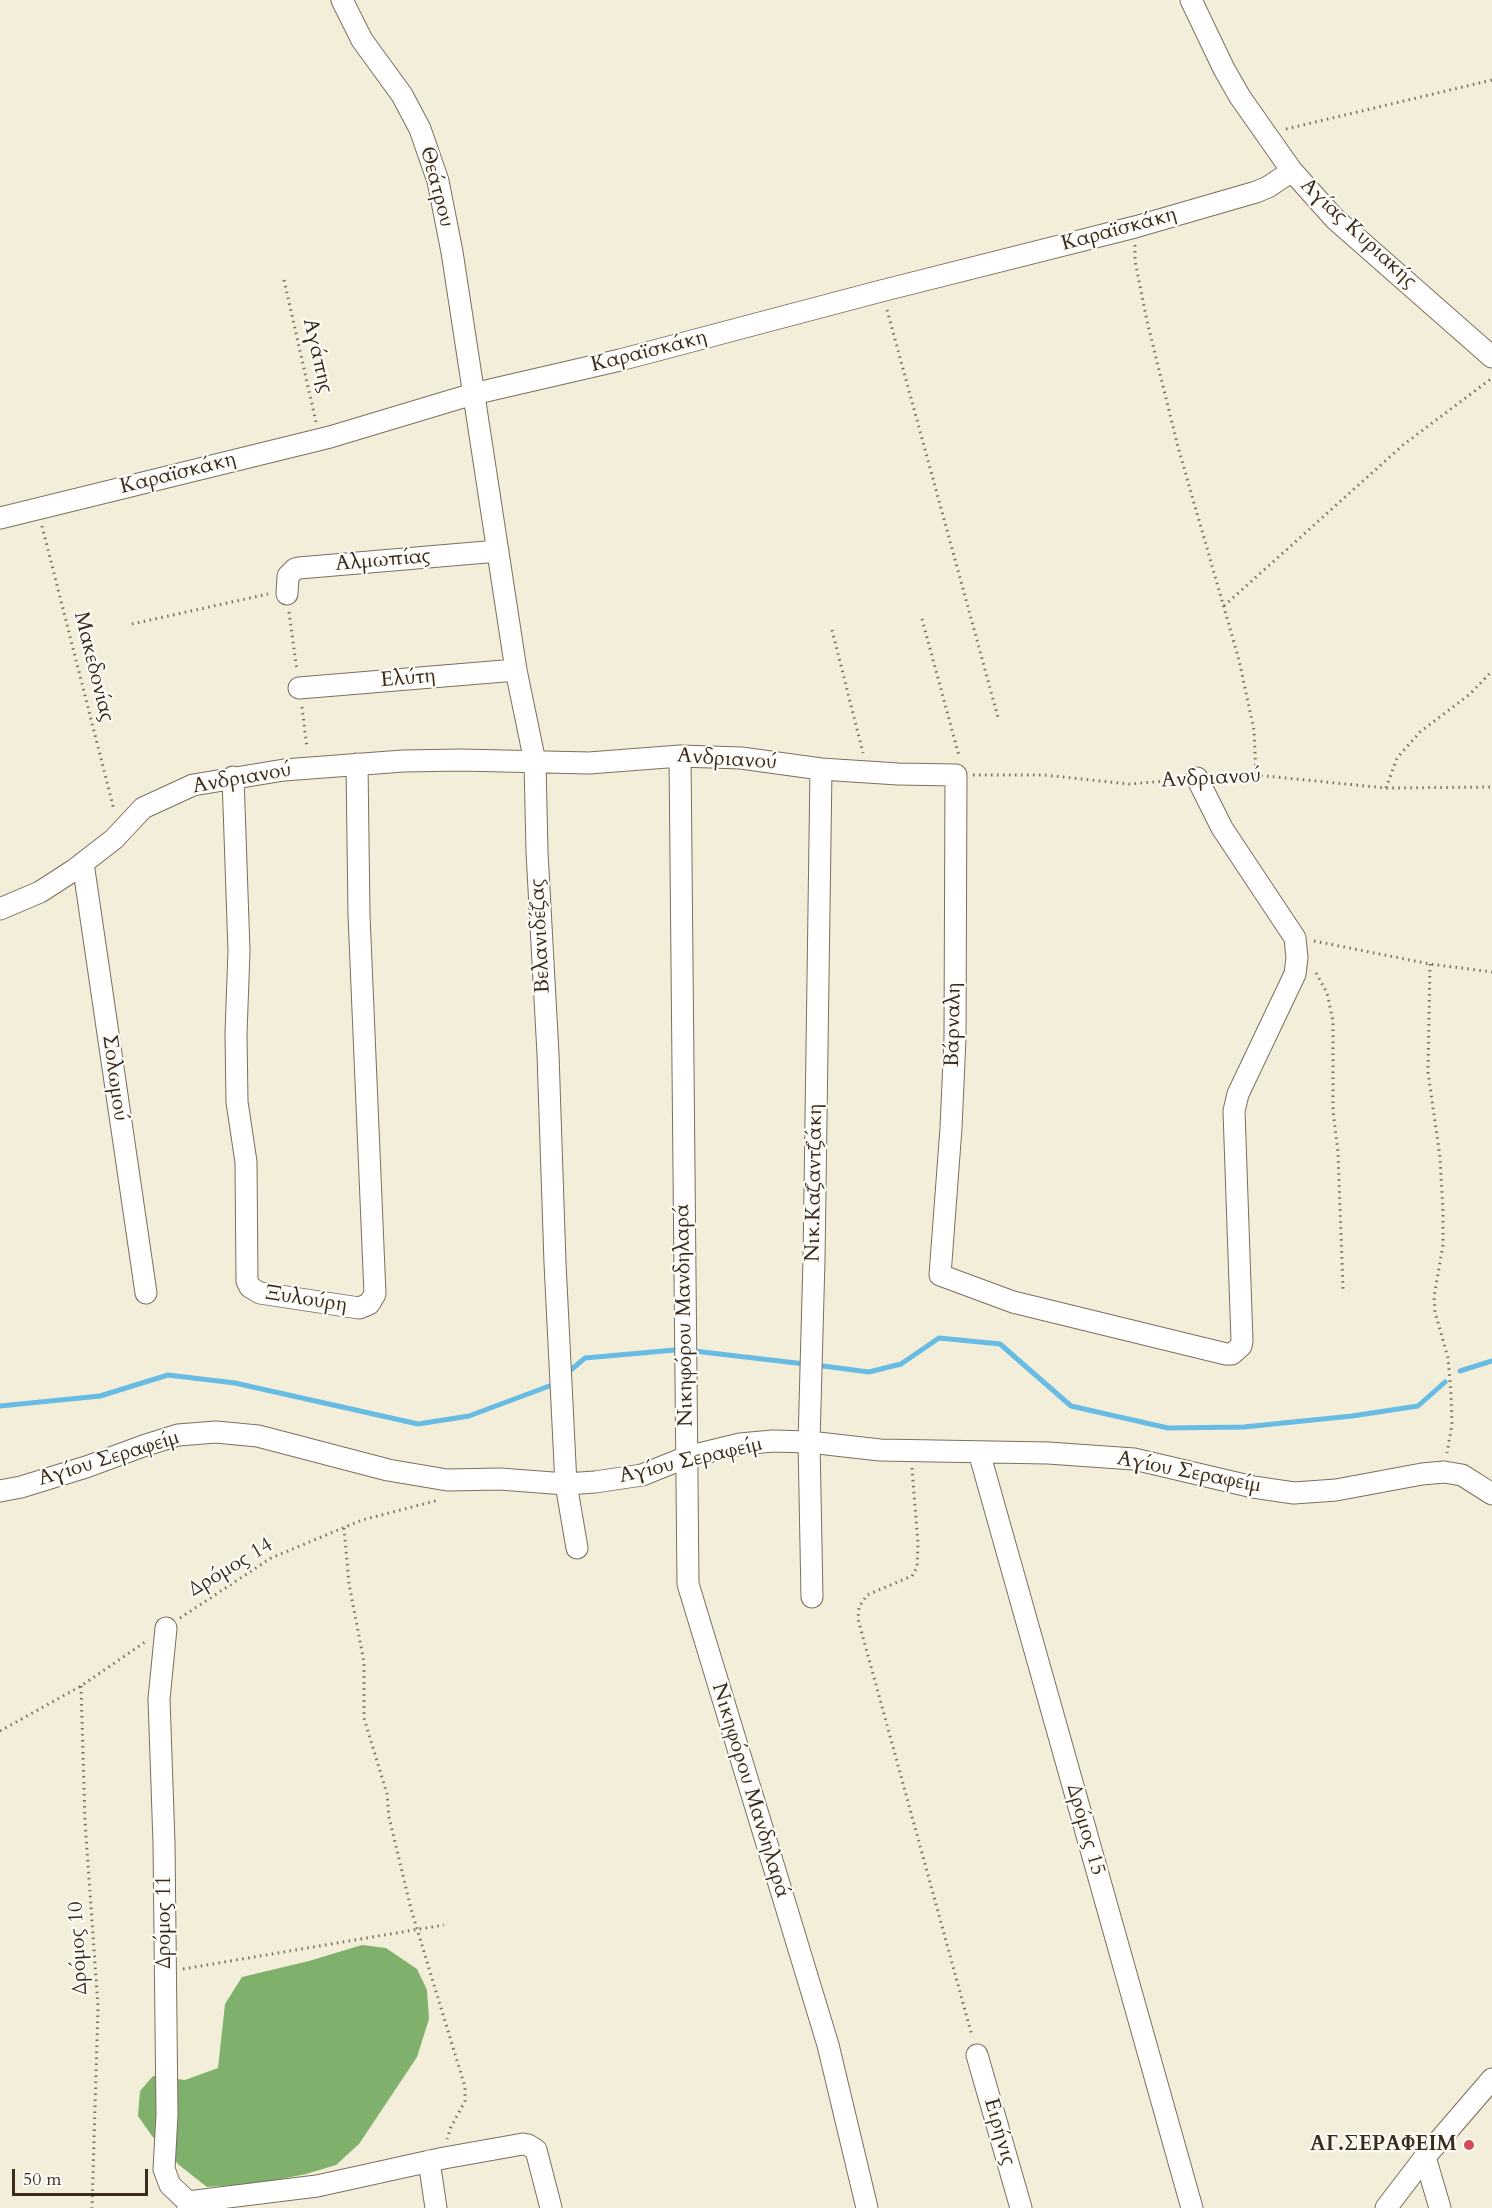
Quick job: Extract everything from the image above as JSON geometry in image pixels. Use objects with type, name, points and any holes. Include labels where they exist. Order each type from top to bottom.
[{"type":"street","name":"Θεάτρου","points":[[342,0],[362,40],[406,103],[420,129],[438,181],[452,252],[473,394]]},
{"type":"street","name":"Αγίας Κυριακής","points":[[1191,0],[1224,69],[1292,171],[1335,219],[1492,357]]},
{"type":"street","name":"Καραϊσκάκη","points":[[0,518],[320,439],[473,394],[620,360],[1135,227],[1256,192],[1292,171]]},
{"type":"street","name":"Βελανιδέζας","points":[[473,394],[516,670],[535,762],[537,852],[566,1484],[577,1548]]},
{"type":"street","name":"Αλμωπίας","points":[[287,594],[288,576],[300,568],[498,551]]},
{"type":"street","name":"Ελύτη","points":[[299,688],[516,670]]},
{"type":"street","name":"Ανδριανού","points":[[0,909],[40,892],[83,863],[143,808],[193,785],[233,777],[357,764],[461,760],[589,763],[680,756],[741,758],[821,769],[956,775]]},
{"type":"street","name":"Νικηφόρου Μανδηλαρά","points":[[680,756],[688,1584],[828,2044],[867,2208]]},
{"type":"street","name":"Ξυλούρη","points":[[233,777],[239,951],[236,1033],[237,1102],[246,1162],[247,1281],[253,1290],[260,1293],[359,1308],[369,1304],[375,1294],[359,915],[357,764]]},
{"type":"street","name":"Νικ.Καζαντζάκη","points":[[812,1597],[809,1442],[821,769]]},
{"type":"street","name":"Βάρναλη","points":[[956,775],[955,1038],[940,1275],[1013,1302],[1226,1354],[1237,1351],[1242,1341],[1242,1287],[1234,1111],[1238,1094],[1295,974],[1297,958],[1295,938]]},
{"type":"street","points":[[1197,778],[1222,828],[1295,938]]},
{"type":"street","name":"Σολωμού","points":[[83,863],[146,1293]]},
{"type":"street","name":"Αγίου Σεραφείμ","points":[[0,1491],[86,1467],[178,1435],[216,1432],[258,1436],[388,1470],[447,1480],[500,1479],[566,1484],[595,1482],[642,1474],[687,1457],[740,1444],[773,1441],[809,1442],[910,1452],[1048,1453],[1134,1459],[1253,1487],[1294,1493],[1336,1490],[1444,1472],[1462,1475],[1492,1494]]},
{"type":"street","name":"Δρόμος 15","points":[[979,1452],[1191,2208]]},
{"type":"street","name":"Δρόμος 11","points":[[166,1628],[159,1699],[164,1843],[167,2115],[164,2169],[170,2184],[188,2205]]},
{"type":"street","name":"Ειρήνις","points":[[977,2055],[1021,2208]]},
{"type":"street","points":[[1386,2208],[1425,2157],[1492,2079]]},
{"type":"street","points":[[188,2205],[317,2186],[436,2159],[516,2145],[528,2145],[536,2150],[551,2208]]},
{"type":"street","points":[[1425,2157],[1440,2208]]},
{"type":"street","points":[[436,2159],[436,2208]]},
{"type":"path","points":[[1266,134],[1492,80]]},
{"type":"path","points":[[1135,227],[1135,261],[1147,321],[1178,447],[1239,660],[1254,730],[1256,775]]},
{"type":"path","name":"Αγάπης","points":[[284,280],[320,439]]},
{"type":"path","points":[[881,291],[999,721]]},
{"type":"path","points":[[1223,607],[1403,445],[1492,378]]},
{"type":"path","name":"Μακεδονίας","points":[[37,509],[119,832]]},
{"type":"path","points":[[132,624],[265,594],[287,594],[310,768]]},
{"type":"path","points":[[922,620],[959,753],[956,775]]},
{"type":"path","points":[[832,630],[868,772]]},
{"type":"path","points":[[1386,788],[1397,758],[1420,732],[1470,694],[1492,670]]},
{"type":"path","name":"Ανδριανού","points":[[956,775],[1044,775],[1130,784],[1256,775],[1386,788],[1492,787]]},
{"type":"path","points":[[1295,938],[1430,964],[1492,972]]},
{"type":"path","points":[[1430,964],[1428,1072],[1440,1157],[1443,1212],[1443,1245],[1434,1297],[1435,1312],[1448,1358],[1452,1424],[1444,1472]]},
{"type":"path","points":[[1311,965],[1328,993],[1333,1021],[1333,1111],[1338,1152],[1343,1289]]},
{"type":"path","points":[[910,1452],[918,1544],[917,1567],[912,1576],[867,1595],[859,1606],[858,1619],[977,2055]]},
{"type":"path","name":"Δρόμος 14","points":[[0,1731],[81,1686],[271,1558],[362,1520],[444,1498]]},
{"type":"path","points":[[345,1528],[349,1584],[364,1662],[364,1718],[368,1737],[385,1784],[389,1817],[417,1930],[465,2087],[465,2101],[436,2159]]},
{"type":"path","name":"Δρόμος 10","points":[[81,1686],[85,1821],[98,2007],[92,2208]]},
{"type":"path","points":[[165,1971],[444,1925]]},
{"type":"green space","points":[[362,1945],[386,1948],[417,1969],[427,1990],[429,2019],[417,2057],[359,2144],[336,2165],[306,2174],[256,2184],[207,2187],[179,2165],[152,2136],[138,2116],[140,2091],[153,2076],[185,2080],[218,2068],[225,2004],[242,1977],[309,1961]]},
{"type":"waterway","points":[[815,1365],[869,1372],[901,1364],[939,1338],[1000,1344],[1071,1406],[1168,1428],[1244,1427],[1352,1416],[1418,1406],[1445,1382]]},
{"type":"waterway","points":[[566,1374],[585,1358],[675,1350]]},
{"type":"waterway","points":[[694,1351],[805,1364]]},
{"type":"waterway","points":[[1460,1371],[1492,1361]]},
{"type":"waterway","points":[[0,1406],[100,1396],[168,1375],[235,1383],[418,1424],[469,1416],[552,1385]]},
{"type":"place","name":"ΑΓ.ΣΕΡΑΦΕΙΜ","points":[[1469,2145]]}]
